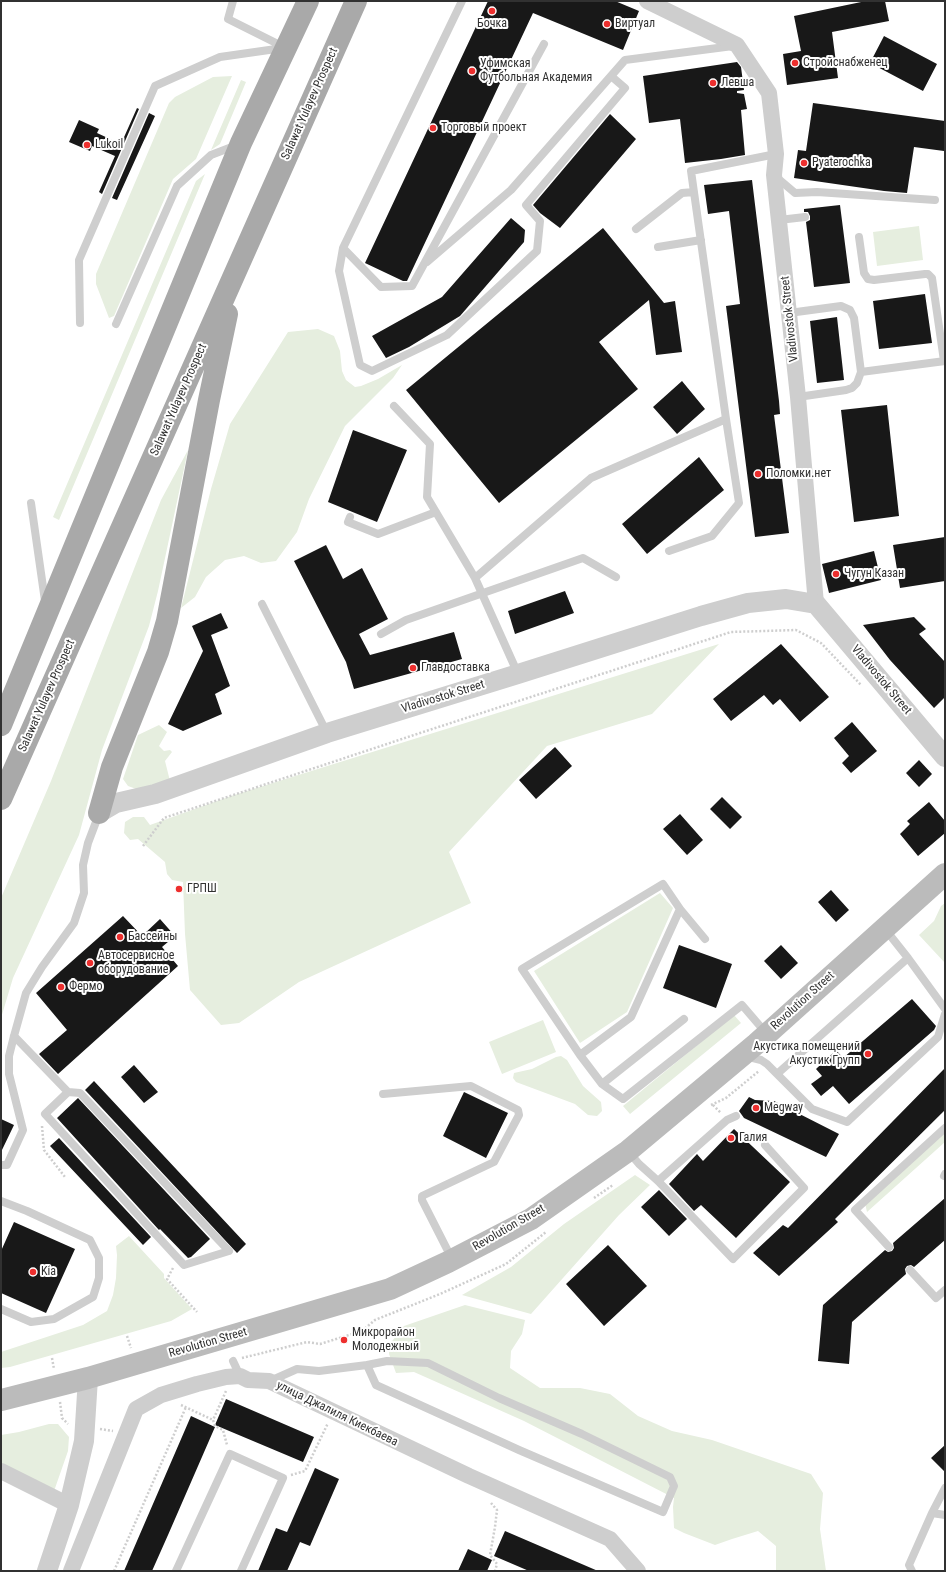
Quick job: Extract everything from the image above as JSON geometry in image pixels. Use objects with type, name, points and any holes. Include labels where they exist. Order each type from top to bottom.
[{"type":"main road","points":[[1,725],[241,143],[308,1]]},
{"type":"main road","name":"Salawat Yulayev Prospect","points":[[1,799],[356,1]]},
{"type":"main road","points":[[99,813],[112,768],[158,652],[167,621],[207,408],[236,270]]},
{"type":"main road","name":"Revolution Street","points":[[1,1400],[88,1378],[390,1289],[452,1260],[531,1219],[628,1151],[767,1034],[945,874]]},
{"type":"street","points":[[647,1],[737,45]]},
{"type":"street","name":"Vladivostok Street","points":[[737,45],[769,93],[776,154],[774,175],[798,397],[816,604],[945,756]]},
{"type":"street","name":"Vladivostok Street","points":[[99,813],[116,803],[154,794],[327,733],[701,616],[748,603],[786,599],[816,604]]},
{"type":"street","points":[[112,768],[114,781],[120,793],[135,799]]},
{"type":"street","name":"улица Джалиля Киекбаева","points":[[71,1571],[136,1409],[161,1395],[226,1377],[240,1376],[248,1380],[269,1381],[469,1476],[610,1539],[638,1571]]},
{"type":"street","points":[[47,1571],[69,1505],[84,1441],[88,1378]]},
{"type":"street","points":[[1,1471],[69,1505]]},
{"type":"lane","points":[[233,1],[228,19],[286,48]]},
{"type":"lane","points":[[462,1],[343,248],[339,271],[360,365],[372,371],[447,335],[537,251],[540,221],[526,205],[625,88],[611,76]]},
{"type":"lane","points":[[343,248],[381,287],[412,286],[544,44]]},
{"type":"lane","points":[[423,265],[511,190],[625,60],[737,45]]},
{"type":"lane","points":[[80,323],[79,260],[156,86],[220,57],[286,48]]},
{"type":"lane","points":[[116,324],[177,186],[211,155],[241,143]]},
{"type":"lane","points":[[669,551],[712,536],[739,503],[691,171],[776,154]]},
{"type":"lane","points":[[774,175],[796,193],[817,192],[935,200]]},
{"type":"lane","points":[[636,229],[682,193],[694,192]]},
{"type":"lane","points":[[779,220],[805,217]]},
{"type":"lane","points":[[859,237],[864,274],[868,279],[874,280],[924,274],[928,274],[932,278],[944,361],[861,372]]},
{"type":"lane","points":[[658,247],[701,240]]},
{"type":"lane","points":[[789,313],[841,306],[850,310],[854,318],[861,372],[857,383],[852,388],[798,397]]},
{"type":"lane","points":[[394,406],[430,444],[427,497],[475,578],[518,674]]},
{"type":"lane","points":[[475,578],[592,478],[726,419]]},
{"type":"lane","points":[[30,503],[47,611]]},
{"type":"lane","points":[[350,517],[348,522],[378,534],[436,512]]},
{"type":"lane","points":[[381,634],[406,620],[583,558],[616,577]]},
{"type":"lane","points":[[262,604],[327,733]]},
{"type":"lane","points":[[1,1165],[8,1165],[23,1130],[9,1074],[9,1056],[14,1036],[26,993],[42,967],[74,923],[84,893],[83,865],[88,843],[99,813]]},
{"type":"lane","points":[[705,939],[680,909],[663,884],[522,969],[580,1055],[602,1084],[623,1099],[742,1005],[767,1034]]},
{"type":"lane","points":[[580,1055],[631,1017],[680,909]]},
{"type":"lane","points":[[884,928],[945,1009]]},
{"type":"lane","points":[[777,1074],[908,958]]},
{"type":"lane","points":[[742,1055],[761,1060],[767,1064],[812,1109],[847,1122],[938,1037],[945,1014]]},
{"type":"lane","points":[[602,1084],[684,1019]]},
{"type":"lane","points":[[14,1036],[68,1092],[80,1094],[229,1251],[184,1265],[45,1114],[68,1092]]},
{"type":"lane","points":[[383,1094],[471,1086],[518,1110],[519,1115],[494,1162],[422,1196],[422,1200],[452,1260]]},
{"type":"lane","points":[[658,1180],[727,1120],[736,1116]]},
{"type":"lane","points":[[889,1247],[855,1210],[945,1128]]},
{"type":"lane","points":[[628,1151],[639,1164],[658,1180],[733,1259],[804,1188],[765,1145]]},
{"type":"lane","points":[[1,1201],[27,1211],[90,1240],[99,1258],[99,1278],[93,1297],[54,1319],[31,1322],[1,1309]]},
{"type":"lane","points":[[910,1270],[936,1298],[945,1290]]},
{"type":"lane","points":[[233,1361],[240,1376]]},
{"type":"lane","points":[[269,1381],[297,1369],[319,1371],[386,1362],[428,1363],[499,1398],[582,1434],[670,1477],[674,1486],[663,1512],[519,1450],[376,1385],[367,1365]]},
{"type":"lane","points":[[176,1571],[230,1454],[283,1478],[241,1571]]},
{"type":"lane","points":[[912,1571],[910,1565],[932,1513],[945,1488]]},
{"type":"lane","points":[[932,1513],[945,1515]]},
{"type":"path","points":[[143,846],[164,818],[427,730],[731,632],[796,630],[822,643],[863,688]]},
{"type":"path","points":[[45,1114],[42,1122],[44,1150],[65,1177]]},
{"type":"path","points":[[177,1258],[167,1279],[198,1312]]},
{"type":"path","points":[[52,1358],[62,1418],[70,1428]]},
{"type":"path","points":[[230,1454],[223,1430],[215,1426],[213,1420],[226,1391],[240,1376]]},
{"type":"path","points":[[161,1395],[213,1420]]},
{"type":"path","points":[[114,1571],[186,1407]]},
{"type":"path","points":[[283,1478],[305,1471],[333,1412]]},
{"type":"path","points":[[488,1498],[497,1510],[490,1555],[497,1564],[495,1571]]},
{"type":"green space","points":[[232,76],[196,159],[173,179],[114,316],[109,318],[96,284],[96,274],[169,103],[175,97],[213,77]]},
{"type":"green space","points":[[241,80],[246,82],[220,144],[211,150]]},
{"type":"green space","points":[[205,174],[59,520],[53,517],[196,181]]},
{"type":"green space","points":[[919,226],[923,260],[877,266],[873,232]]},
{"type":"green space","points":[[318,329],[334,336],[340,351],[342,371],[346,380],[355,387],[378,379],[402,365],[393,378],[345,426],[309,499],[297,532],[276,561],[261,563],[244,556],[225,560],[206,577],[195,597],[181,608],[211,489],[230,424],[288,332]]},
{"type":"green space","points":[[188,450],[158,591],[149,626],[102,750],[79,835],[13,978],[1,1018],[1,898],[51,781],[161,500]]},
{"type":"green space","points":[[719,644],[652,714],[547,746],[449,852],[471,903],[299,982],[239,1023],[221,1025],[190,990],[185,934],[183,882],[172,880],[167,874],[165,862],[138,839],[130,840],[124,833],[125,822],[133,817],[144,817],[150,825],[231,796]]},
{"type":"green space","points":[[159,725],[167,732],[159,746],[164,751],[170,750],[172,752],[165,761],[170,781],[139,790],[128,786],[123,779],[138,735]]},
{"type":"green space","points":[[660,893],[673,908],[627,1012],[580,1043],[534,971]]},
{"type":"green space","points":[[945,903],[945,963],[919,935],[934,921],[941,906]]},
{"type":"green space","points":[[734,1015],[741,1023],[630,1114],[623,1106]]},
{"type":"green space","points":[[543,1020],[556,1052],[502,1074],[489,1042]]},
{"type":"green space","points":[[561,1056],[567,1060],[583,1086],[601,1102],[602,1111],[597,1116],[588,1115],[575,1104],[516,1082],[513,1078],[514,1073],[532,1069]]},
{"type":"green space","points":[[945,1131],[945,1142],[867,1212],[865,1203]]},
{"type":"green space","points":[[635,1175],[650,1185],[619,1215],[531,1314],[462,1295],[511,1267],[564,1224]]},
{"type":"green space","points":[[129,1236],[164,1274],[164,1278],[192,1309],[171,1321],[10,1367],[1,1368],[1,1352],[83,1325],[107,1311],[113,1295],[116,1278],[116,1246]]},
{"type":"green space","points":[[465,1305],[525,1320],[522,1334],[511,1351],[510,1368],[540,1388],[580,1388],[610,1394],[638,1416],[672,1431],[712,1440],[811,1474],[823,1493],[820,1529],[826,1571],[776,1571],[776,1546],[758,1531],[715,1545],[684,1533],[674,1528],[674,1498],[524,1421],[414,1372],[396,1373],[389,1354],[389,1345],[404,1326]]},
{"type":"green space","points":[[49,1424],[58,1424],[69,1437],[68,1451],[53,1494],[1,1469],[1,1435]]},
{"type":"building","points":[[488,1],[615,1],[639,11],[623,50],[533,13],[407,281],[403,281],[365,263]]},
{"type":"building","points":[[866,1],[885,1],[889,21],[832,32],[838,78],[787,85],[783,54],[801,51],[794,16]]},
{"type":"building","points":[[884,36],[937,64],[923,91],[870,63]]},
{"type":"building","points":[[737,62],[741,67],[744,90],[737,91],[737,93],[744,94],[747,109],[741,110],[745,155],[685,163],[680,119],[649,123],[643,76]]},
{"type":"building","points":[[813,103],[945,121],[944,151],[914,147],[907,193],[794,178],[798,150],[806,151]]},
{"type":"building","points":[[137,108],[139,109],[102,194],[99,192],[115,156],[92,146],[90,151],[69,142],[79,120],[99,129],[97,133],[121,144]]},
{"type":"building","points":[[149,113],[155,116],[117,200],[112,198]]},
{"type":"building","points":[[610,114],[636,139],[560,228],[540,213],[533,205]]},
{"type":"building","points":[[752,180],[779,401],[780,414],[774,415],[789,533],[755,537],[726,306],[740,304],[729,211],[708,214],[704,185]]},
{"type":"building","points":[[840,205],[850,283],[814,287],[806,222],[810,220],[810,216],[808,212],[804,212],[804,209]]},
{"type":"building","points":[[511,218],[525,230],[524,242],[460,316],[409,347],[386,358],[372,336],[442,297]]},
{"type":"building","points":[[603,228],[664,303],[675,301],[682,352],[656,355],[649,300],[599,342],[638,389],[499,503],[406,390]]},
{"type":"building","points":[[925,294],[932,343],[879,349],[873,301]]},
{"type":"building","points":[[837,317],[844,380],[817,383],[810,321]]},
{"type":"building","points":[[682,381],[705,409],[677,434],[653,407]]},
{"type":"building","points":[[887,405],[899,516],[854,522],[841,410]]},
{"type":"building","points":[[353,430],[407,450],[377,522],[328,502]]},
{"type":"building","points":[[699,457],[724,490],[647,554],[622,524]]},
{"type":"building","points":[[945,537],[945,581],[900,588],[893,545]]},
{"type":"building","points":[[326,545],[343,579],[362,568],[388,619],[359,634],[370,655],[454,632],[462,659],[354,689],[346,662],[294,561]]},
{"type":"building","points":[[874,551],[881,580],[829,593],[822,564]]},
{"type":"building","points":[[565,591],[574,613],[515,634],[508,611]]},
{"type":"building","points":[[221,613],[228,628],[211,635],[230,686],[215,694],[222,714],[183,731],[168,724],[203,651],[192,626]]},
{"type":"building","points":[[914,617],[926,629],[919,634],[945,662],[945,697],[934,708],[890,660],[863,625]]},
{"type":"building","points":[[781,644],[829,697],[800,722],[780,699],[773,705],[764,695],[731,721],[713,699]]},
{"type":"building","points":[[852,722],[877,751],[851,773],[842,763],[849,756],[834,738]]},
{"type":"building","points":[[555,747],[572,766],[536,799],[519,780]]},
{"type":"building","points":[[919,760],[932,774],[919,787],[906,773]]},
{"type":"building","points":[[722,797],[742,817],[730,829],[710,809]]},
{"type":"building","points":[[929,802],[945,821],[945,833],[918,856],[900,834],[910,824],[907,821]]},
{"type":"building","points":[[680,814],[703,840],[687,855],[663,829]]},
{"type":"building","points":[[831,890],[849,910],[836,922],[818,902]]},
{"type":"building","points":[[123,916],[142,936],[160,919],[175,936],[162,947],[178,966],[58,1074],[39,1054],[67,1030],[36,993]]},
{"type":"building","points":[[679,945],[732,964],[716,1008],[663,988]]},
{"type":"building","points":[[781,945],[798,963],[781,979],[764,961]]},
{"type":"building","points":[[912,999],[936,1026],[934,1030],[849,1104],[833,1086],[821,1096],[811,1084],[822,1076],[816,1069],[836,1050],[843,1058]]},
{"type":"building","points":[[134,1065],[158,1092],[144,1103],[121,1077]]},
{"type":"building","points":[[945,1068],[945,1110],[835,1219],[838,1222],[779,1276],[753,1253],[783,1225],[788,1228]]},
{"type":"building","points":[[94,1081],[246,1244],[237,1253],[85,1090]]},
{"type":"building","points":[[464,1092],[508,1113],[486,1158],[443,1136]]},
{"type":"building","points":[[749,1097],[755,1100],[774,1101],[839,1134],[826,1157],[744,1118],[739,1111]]},
{"type":"building","points":[[78,1098],[210,1239],[191,1257],[188,1258],[160,1229],[159,1230],[57,1118]]},
{"type":"building","points":[[1,1119],[14,1125],[1,1152]]},
{"type":"building","points":[[734,1129],[790,1182],[736,1238],[701,1205],[694,1211],[669,1184],[697,1154],[703,1161]]},
{"type":"building","points":[[59,1138],[151,1237],[143,1245],[50,1146]]},
{"type":"building","points":[[659,1190],[687,1219],[669,1236],[641,1207]]},
{"type":"building","points":[[945,1198],[945,1240],[914,1267],[911,1265],[907,1266],[905,1269],[906,1274],[852,1322],[849,1364],[818,1361],[823,1305],[885,1250],[888,1252],[892,1251],[894,1248],[893,1243]]},
{"type":"building","name":"Kia","points":[[14,1222],[75,1249],[46,1313],[1,1293],[1,1251]]},
{"type":"building","points":[[608,1245],[647,1286],[604,1326],[566,1284]]},
{"type":"building","points":[[226,1399],[314,1437],[303,1462],[215,1425]]},
{"type":"building","points":[[191,1416],[215,1427],[152,1571],[124,1571]]},
{"type":"building","points":[[945,1445],[945,1472],[931,1458]]},
{"type":"building","points":[[315,1468],[339,1479],[310,1546],[300,1542],[287,1571],[258,1571],[276,1528],[287,1532]]},
{"type":"building","points":[[505,1531],[598,1571],[529,1571],[494,1556]]},
{"type":"building","points":[[468,1549],[492,1560],[487,1571],[458,1571]]},
{"type":"place","name":"Бочка","points":[[492,11]]},
{"type":"place","name":"Виртуал","points":[[607,24]]},
{"type":"place","name":"Стройснабженец","points":[[795,63]]},
{"type":"place","name":"Уфимская Футбольная Академия","points":[[472,71]]},
{"type":"place","name":"Левша","points":[[713,83]]},
{"type":"place","name":"Торговый проект","points":[[433,128]]},
{"type":"place","name":"Lukoil","points":[[87,145]]},
{"type":"place","name":"Pyaterochka","points":[[804,163]]},
{"type":"place","name":"Поломки.нет","points":[[758,474]]},
{"type":"place","name":"Чугун Казан","points":[[836,574]]},
{"type":"place","name":"Главдоставка","points":[[413,668]]},
{"type":"place","name":"ГРПШ","points":[[179,889]]},
{"type":"place","name":"Бассейны","points":[[120,937]]},
{"type":"place","name":"Автосервисное оборудование","points":[[90,963]]},
{"type":"place","name":"Фермо","points":[[61,987]]},
{"type":"place","name":"Акустика помещений Акустик Групп","points":[[868,1054]]},
{"type":"place","name":"Megway","points":[[756,1108]]},
{"type":"place","name":"Галия","points":[[731,1138]]},
{"type":"place","name":"Kia","points":[[33,1272]]},
{"type":"place","name":"Микрорайон Молодежный","points":[[344,1340]]}]
